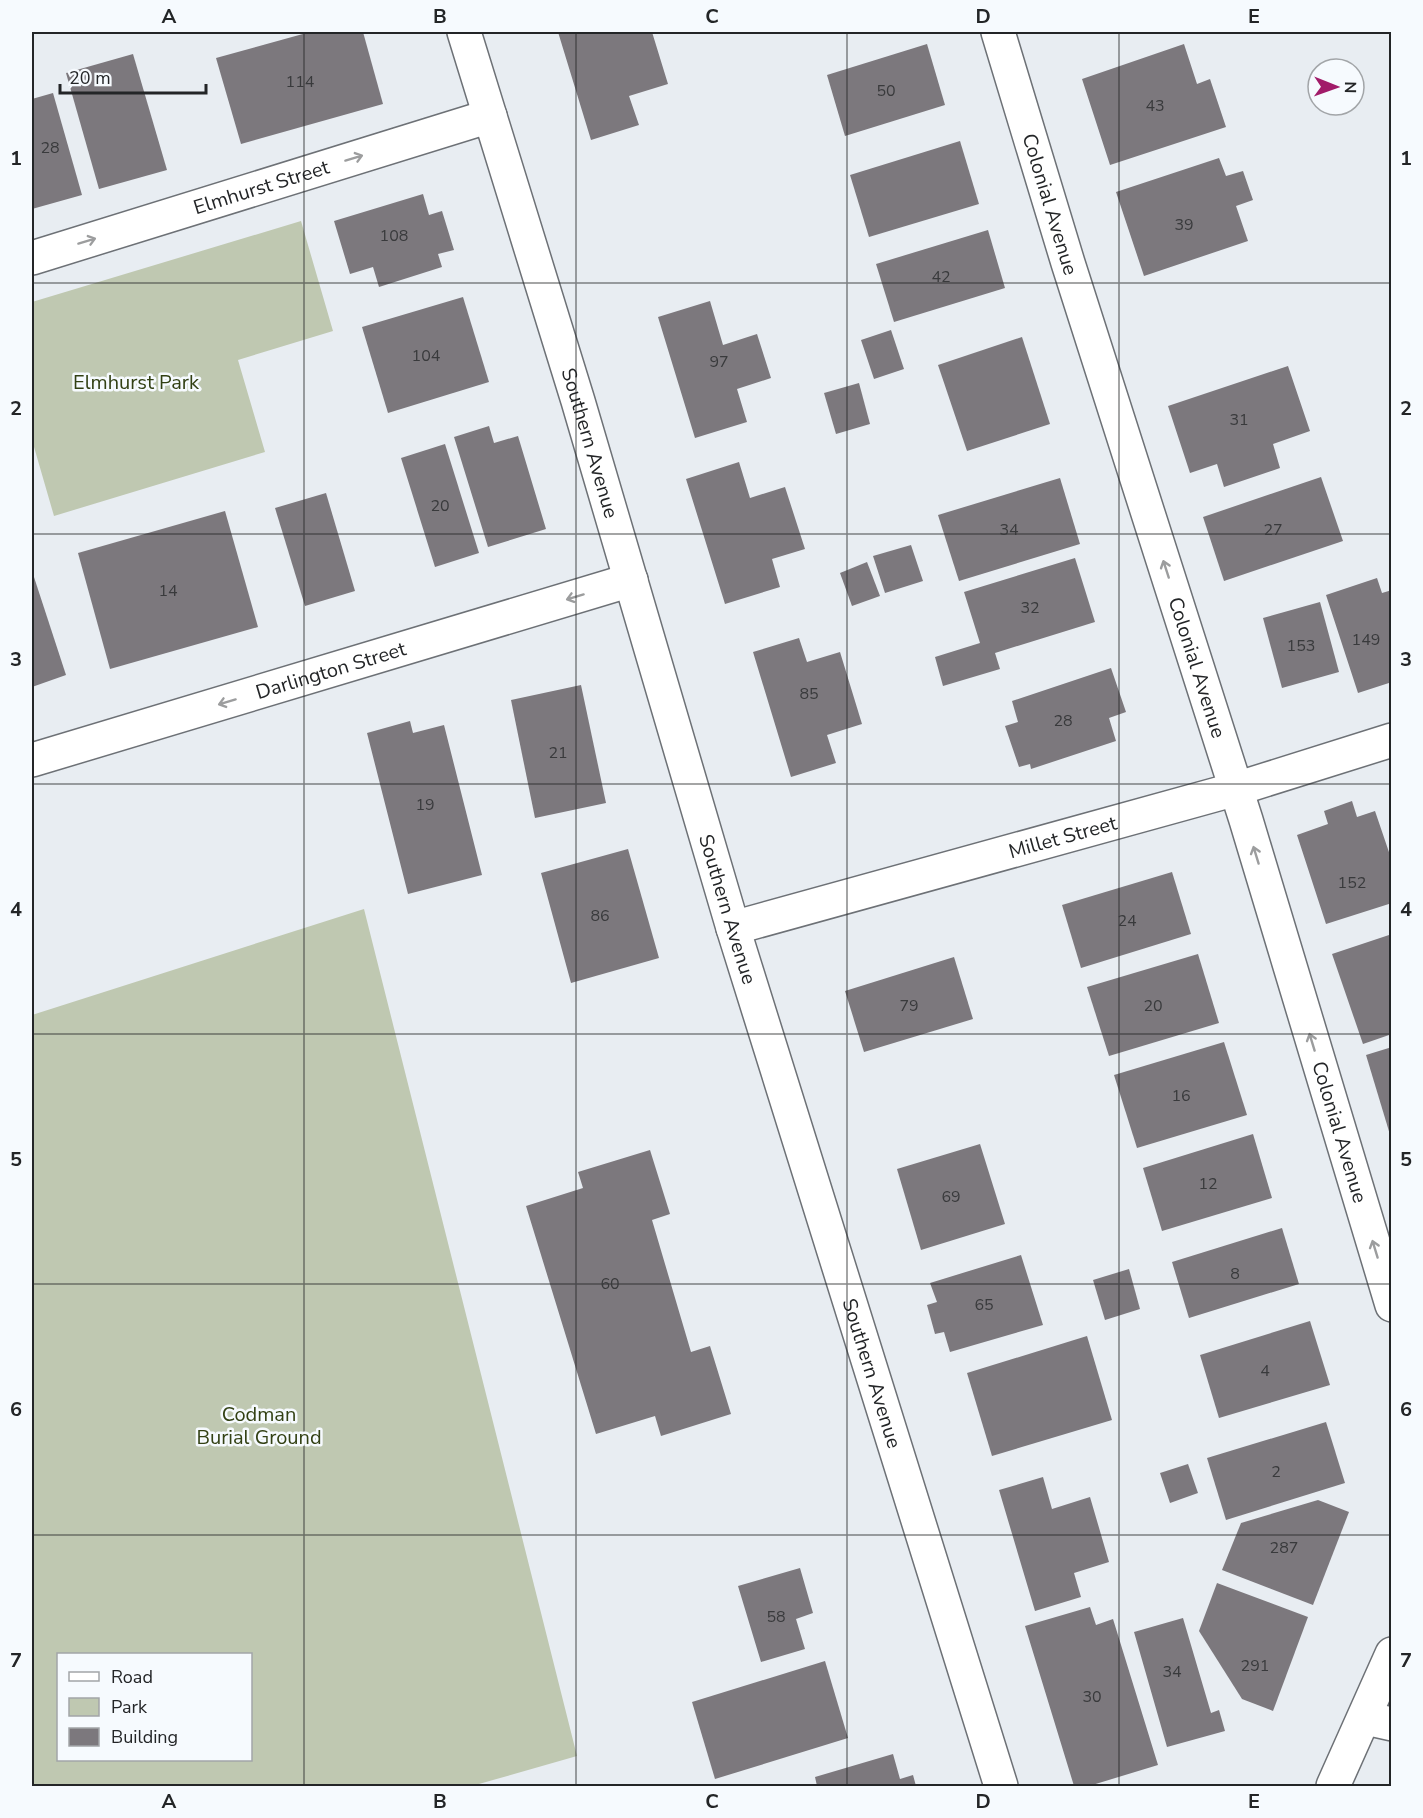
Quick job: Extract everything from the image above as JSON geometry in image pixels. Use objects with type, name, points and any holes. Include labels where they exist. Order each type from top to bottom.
[{"type":"street","name":"Southern Avenue","points":[[464,32],[631,580],[733,928],[1001,1786]]},
{"type":"street","name":"Colonial Avenue","points":[[998,32],[1068,263],[1236,789],[1392,1305]]},
{"type":"street","name":"Elmhurst Street","points":[[32,258],[490,116]]},
{"type":"street","name":"Darlington Street","points":[[32,760],[631,580]]},
{"type":"street","name":"Millet Street","points":[[733,928],[1236,789],[1392,740]]},
{"type":"street","points":[[1333,1786],[1378,1721],[1392,1654]]},
{"type":"green space","name":"Elmhurst Park","points":[[301,221],[333,331],[238,360],[265,452],[54,516],[32,440],[32,302]]},
{"type":"green space","name":"Codman Burial Ground","points":[[364,909],[577,1756],[472,1786],[32,1786],[32,1015]]},
{"type":"building","points":[[310,32],[363,32],[383,104],[241,144],[216,58]]},
{"type":"building","points":[[558,32],[611,32],[612,34],[652,32],[668,84],[629,96],[639,125],[591,140]]},
{"type":"building","points":[[927,44],[945,105],[845,136],[827,75]]},
{"type":"building","points":[[1184,44],[1197,84],[1210,79],[1226,127],[1110,165],[1082,79]]},
{"type":"building","points":[[133,54],[167,170],[99,189],[66,73]]},
{"type":"building","points":[[53,93],[82,195],[32,209],[32,99]]},
{"type":"building","points":[[960,141],[979,204],[869,237],[850,175]]},
{"type":"building","points":[[1219,158],[1226,176],[1243,171],[1253,200],[1236,206],[1248,241],[1144,276],[1116,192]]},
{"type":"building","points":[[423,194],[429,215],[442,211],[454,250],[438,254],[442,267],[379,287],[373,267],[350,274],[334,221]]},
{"type":"building","points":[[988,230],[1005,288],[894,322],[876,264]]},
{"type":"building","points":[[463,297],[489,382],[388,413],[362,327]]},
{"type":"building","points":[[710,301],[723,345],[757,334],[771,378],[737,389],[747,422],[695,438],[658,317]]},
{"type":"building","points":[[891,330],[904,369],[874,379],[861,340]]},
{"type":"building","points":[[1022,337],[1050,424],[967,451],[938,365]]},
{"type":"building","points":[[1288,366],[1310,431],[1273,444],[1280,468],[1224,487],[1217,464],[1190,473],[1168,406]]},
{"type":"building","points":[[859,383],[870,424],[836,434],[824,393]]},
{"type":"building","points":[[489,426],[494,443],[518,436],[546,529],[488,547],[454,437]]},
{"type":"building","points":[[445,444],[479,553],[435,567],[401,458]]},
{"type":"building","points":[[739,462],[750,498],[785,487],[805,549],[772,559],[780,587],[725,604],[686,479]]},
{"type":"building","points":[[1321,477],[1343,541],[1224,581],[1203,517]]},
{"type":"building","points":[[1060,478],[1080,544],[959,581],[938,515]]},
{"type":"building","points":[[326,493],[355,591],[305,606],[275,508]]},
{"type":"building","points":[[225,511],[258,627],[110,669],[78,553]]},
{"type":"building","points":[[911,545],[923,581],[885,593],[873,556]]},
{"type":"building","points":[[1075,558],[1095,622],[995,653],[1000,669],[943,686],[935,657],[980,643],[964,592]]},
{"type":"building","points":[[867,562],[880,596],[852,606],[840,573]]},
{"type":"building","points":[[32,571],[66,675],[32,687]]},
{"type":"building","points":[[1377,578],[1382,593],[1392,590],[1392,682],[1358,693],[1326,595]]},
{"type":"building","points":[[1320,602],[1339,672],[1282,688],[1263,618]]},
{"type":"building","points":[[799,638],[807,662],[840,652],[862,724],[827,735],[836,763],[791,777],[753,652]]},
{"type":"building","points":[[1111,668],[1126,712],[1109,718],[1116,741],[1031,769],[1030,764],[1019,767],[1005,726],[1018,722],[1012,701]]},
{"type":"building","points":[[581,685],[606,803],[535,818],[511,700]]},
{"type":"building","points":[[410,721],[413,733],[444,725],[482,875],[408,894],[367,733]]},
{"type":"building","points":[[1352,801],[1357,817],[1375,811],[1392,861],[1392,903],[1326,924],[1297,835],[1328,824],[1324,811]]},
{"type":"building","points":[[628,849],[659,958],[571,983],[541,873]]},
{"type":"building","points":[[1172,872],[1191,934],[1081,968],[1062,905]]},
{"type":"building","points":[[1392,934],[1392,1034],[1363,1044],[1332,954]]},
{"type":"building","points":[[1198,954],[1219,1023],[1109,1056],[1087,987]]},
{"type":"building","points":[[954,957],[973,1019],[864,1052],[845,991]]},
{"type":"building","points":[[1224,1042],[1247,1115],[1137,1148],[1114,1075]]},
{"type":"building","points":[[1392,1047],[1392,1138],[1391,1138],[1366,1055]]},
{"type":"building","points":[[1253,1134],[1272,1198],[1162,1231],[1143,1168]]},
{"type":"building","points":[[980,1144],[1005,1224],[921,1250],[897,1169]]},
{"type":"building","points":[[650,1150],[670,1214],[652,1220],[691,1352],[710,1346],[731,1414],[661,1436],[655,1416],[596,1434],[526,1206],[583,1188],[578,1172]]},
{"type":"building","points":[[1282,1228],[1299,1284],[1189,1318],[1172,1262]]},
{"type":"building","points":[[1021,1255],[1043,1325],[950,1352],[944,1332],[935,1334],[927,1305],[937,1302],[930,1283]]},
{"type":"building","points":[[1129,1269],[1140,1309],[1105,1320],[1093,1280]]},
{"type":"building","points":[[1310,1321],[1330,1385],[1219,1418],[1200,1355]]},
{"type":"building","points":[[1087,1336],[1112,1420],[992,1456],[967,1373]]},
{"type":"building","points":[[1326,1422],[1345,1483],[1226,1520],[1207,1458]]},
{"type":"building","points":[[1188,1464],[1198,1493],[1170,1503],[1160,1473]]},
{"type":"building","points":[[1043,1477],[1052,1509],[1090,1497],[1109,1562],[1074,1573],[1081,1597],[1035,1611],[999,1490]]},
{"type":"building","points":[[1318,1500],[1349,1512],[1313,1605],[1222,1570],[1241,1523]]},
{"type":"building","points":[[800,1568],[813,1613],[796,1619],[805,1649],[761,1662],[738,1586]]},
{"type":"building","points":[[1217,1583],[1308,1617],[1273,1711],[1242,1699],[1199,1631]]},
{"type":"building","points":[[1090,1607],[1096,1625],[1113,1619],[1158,1765],[1089,1786],[1074,1786],[1025,1626]]},
{"type":"building","points":[[1183,1618],[1211,1713],[1219,1710],[1225,1731],[1167,1747],[1134,1632]]},
{"type":"building","points":[[825,1661],[848,1738],[715,1779],[692,1702]]},
{"type":"building","points":[[893,1754],[900,1779],[913,1775],[916,1786],[817,1786],[815,1777]]}]
